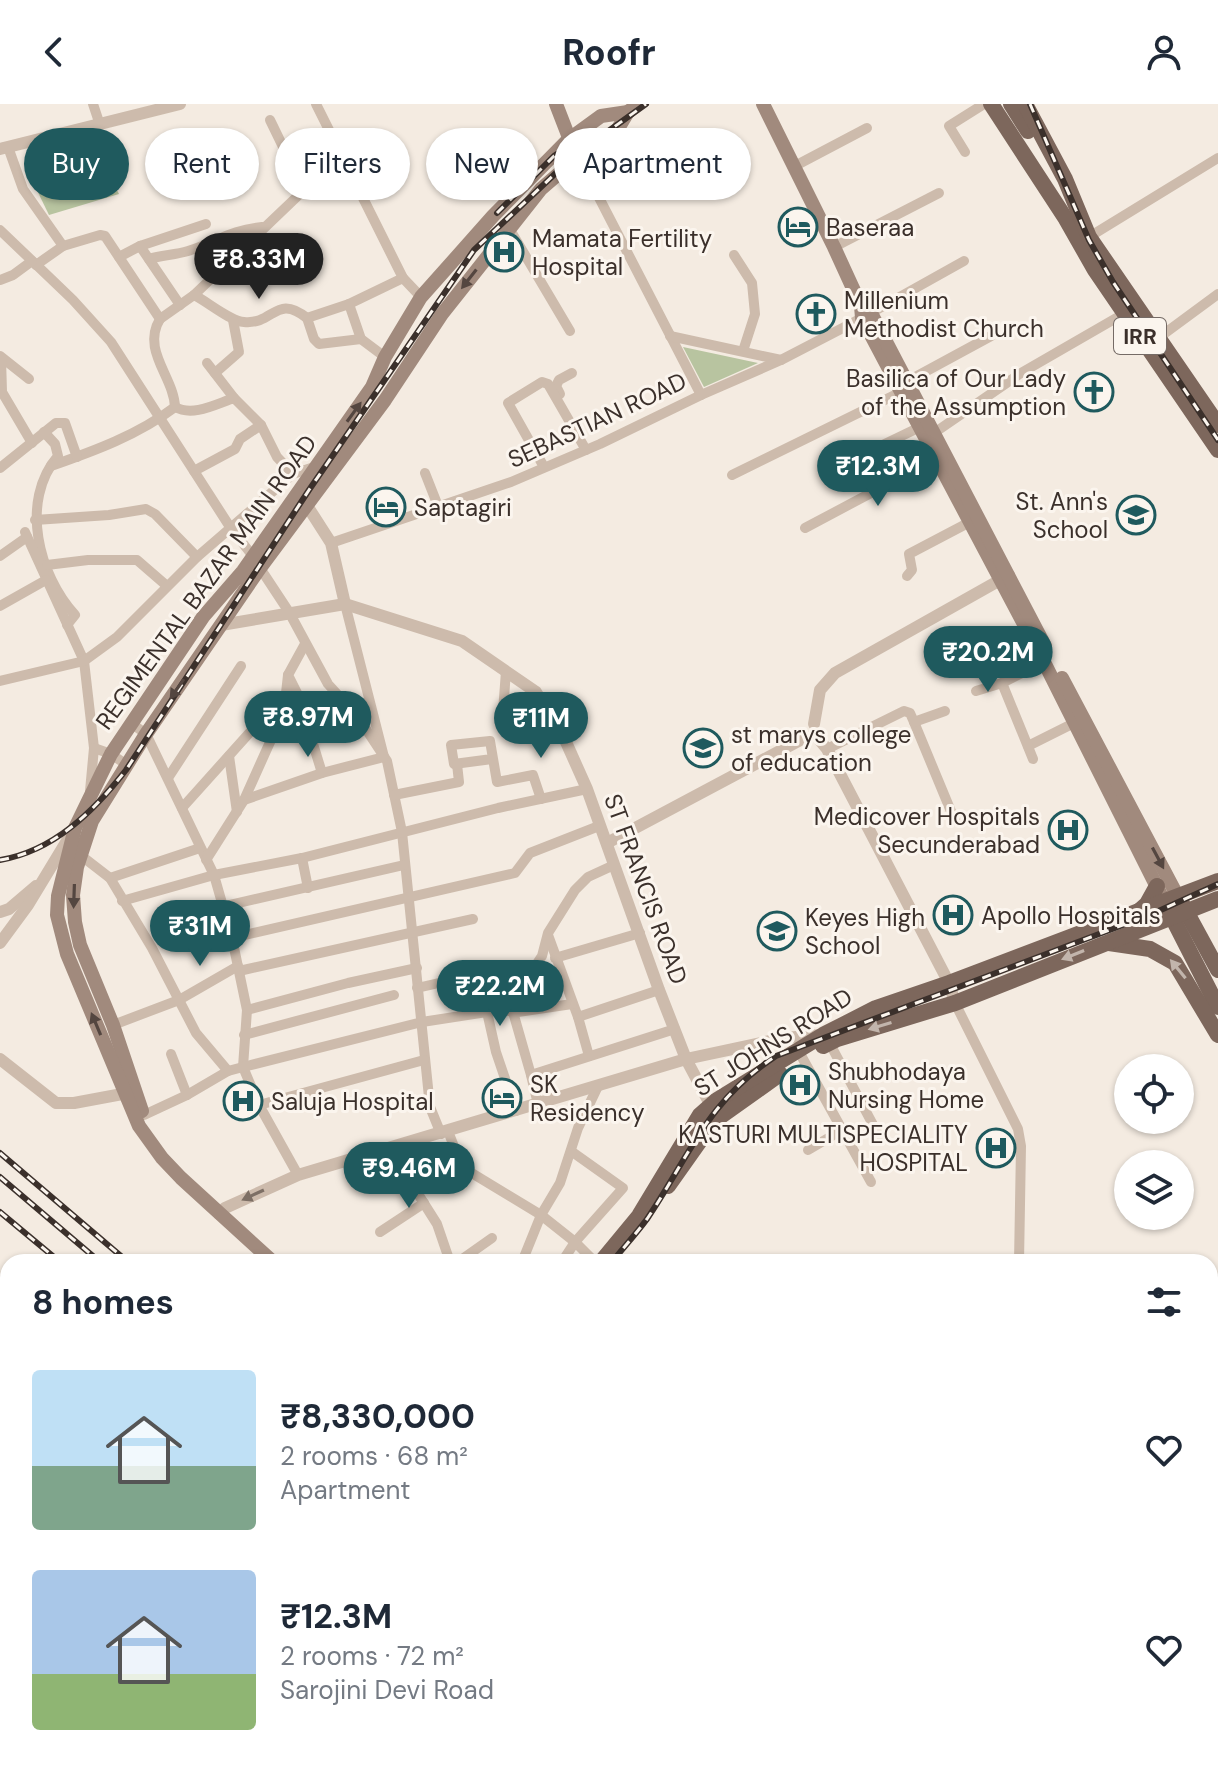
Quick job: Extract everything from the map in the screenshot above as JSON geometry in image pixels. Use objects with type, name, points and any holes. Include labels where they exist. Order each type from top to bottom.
[{"type":"main road","points":[[556,104],[564,128]]},
{"type":"main road","points":[[763,104],[865,313],[904,387],[934,433],[1074,723],[1170,907],[1218,970]]},
{"type":"main road","name":"IRR","points":[[991,104],[1125,313],[1218,450]]},
{"type":"main road","name":"IRR","points":[[1002,104],[1025,134],[1157,339],[1218,425]]},
{"type":"main road","name":"IRR","points":[[1011,104],[1066,219]]},
{"type":"main road","name":"IRR","points":[[1025,104],[1065,179],[1089,237]]},
{"type":"main road","name":"REGIMENTAL BAZAR MAIN ROAD","points":[[584,128],[601,116],[633,108]]},
{"type":"main road","name":"REGIMENTAL BAZAR MAIN ROAD","points":[[619,128],[633,108]]},
{"type":"main road","name":"REGIMENTAL BAZAR MAIN ROAD","points":[[265,1254],[166,1150],[129,1092],[67,954],[59,924],[58,896],[75,828],[111,754],[203,617],[306,504],[421,297],[493,216],[554,154]]},
{"type":"main road","name":"REGIMENTAL BAZAR MAIN ROAD","points":[[275,1254],[162,1158],[139,1126],[113,1025],[91,976],[77,934],[73,895],[79,854],[92,821],[146,734],[221,625],[256,562],[319,465],[333,455],[385,400],[442,314],[541,189],[554,178]]},
{"type":"main road","points":[[904,387],[918,428],[968,523],[1004,578],[1218,1007]]},
{"type":"main road","name":"ST JOHNS ROAD","points":[[826,1039],[955,1003],[1105,943],[1218,881]]},
{"type":"main road","name":"ST JOHNS ROAD","points":[[608,1254],[639,1216],[696,1120],[711,1106],[876,1008],[1137,913],[1218,899]]},
{"type":"main road","points":[[1105,943],[1138,946],[1167,956],[1187,980],[1218,1035]]},
{"type":"main road","name":"ST JOHNS ROAD","points":[[619,1254],[714,1121],[801,1054]]},
{"type":"street","points":[[93,104],[100,125]]},
{"type":"street","points":[[63,246],[23,189],[4,148],[180,104]]},
{"type":"street","points":[[316,104],[328,128]]},
{"type":"street","points":[[965,152],[949,126],[984,104]]},
{"type":"street","points":[[270,120],[275,130]]},
{"type":"street","points":[[793,167],[867,128]]},
{"type":"street","points":[[1089,237],[1218,158]]},
{"type":"street","points":[[834,247],[939,193]]},
{"type":"street","points":[[175,407],[174,396],[157,359],[154,341],[156,326],[160,319],[194,295],[293,200]]},
{"type":"street","points":[[364,200],[403,278],[421,297]]},
{"type":"street","points":[[600,200],[701,395]]},
{"type":"street","points":[[119,257],[140,246],[206,224]]},
{"type":"street","points":[[149,259],[183,253],[210,244],[228,233],[262,227]]},
{"type":"street","points":[[509,228],[570,331]]},
{"type":"street","points":[[0,230],[111,342],[230,527],[289,612],[328,684],[358,717],[384,757]]},
{"type":"street","points":[[0,280],[63,246],[105,236],[160,319]]},
{"type":"street","points":[[140,246],[180,305]]},
{"type":"street","points":[[734,255],[752,283],[755,314],[743,351]]},
{"type":"street","name":"SEBASTIAN ROAD","points":[[331,543],[511,482],[588,449],[781,360],[964,261]]},
{"type":"street","points":[[307,318],[349,304],[403,278]]},
{"type":"street","points":[[1157,339],[1218,294]]},
{"type":"street","points":[[194,295],[233,320],[251,322],[291,307],[307,318],[314,339],[319,344],[361,339]]},
{"type":"street","points":[[349,304],[361,339],[385,357]]},
{"type":"street","points":[[934,433],[1021,373],[1125,313]]},
{"type":"street","points":[[215,373],[239,352],[233,320]]},
{"type":"street","points":[[670,336],[781,360]]},
{"type":"street","points":[[732,475],[904,387],[991,336]]},
{"type":"street","points":[[0,357],[29,379]]},
{"type":"street","points":[[0,357],[2,392],[32,443]]},
{"type":"street","points":[[207,363],[234,398],[261,425],[277,457],[293,474]]},
{"type":"street","points":[[572,373],[559,380],[556,386],[588,449]]},
{"type":"street","points":[[544,467],[508,403],[542,382],[548,384],[588,449]]},
{"type":"street","points":[[175,407],[187,411],[199,410],[234,398]]},
{"type":"street","points":[[49,466],[117,441],[175,407]]},
{"type":"street","points":[[0,468],[56,423],[65,423],[77,457]]},
{"type":"street","points":[[194,471],[235,449],[240,439],[261,425]]},
{"type":"street","points":[[862,455],[918,428]]},
{"type":"street","points":[[44,432],[55,444],[58,456],[49,466],[35,520],[59,597],[75,615],[67,625]]},
{"type":"street","points":[[805,528],[935,459]]},
{"type":"street","points":[[0,680],[84,661],[117,637],[197,557],[293,474],[319,465]]},
{"type":"street","points":[[425,473],[438,506]]},
{"type":"street","points":[[306,504],[331,543],[402,832],[430,1107],[470,1172],[541,1215],[587,1254]]},
{"type":"street","points":[[35,520],[146,509],[155,514],[197,557]]},
{"type":"street","points":[[907,576],[912,570],[909,554],[968,523]]},
{"type":"street","points":[[0,556],[26,534],[84,661],[94,748],[90,797]]},
{"type":"street","points":[[47,565],[88,560],[137,560],[167,586]]},
{"type":"street","points":[[1004,578],[835,673],[820,690],[814,724],[804,728],[827,749],[949,983],[955,1003],[1018,1129],[1021,1146],[1019,1254]]},
{"type":"street","points":[[0,606],[46,580]]},
{"type":"street","name":"ST FRANCIS ROAD","points":[[221,625],[345,604],[462,641],[536,692],[566,742],[587,789],[659,990],[686,1059],[711,1106]]},
{"type":"street","points":[[206,860],[244,800],[284,707],[288,675],[305,644]]},
{"type":"street","points":[[976,691],[1002,683],[1044,662]]},
{"type":"street","points":[[168,778],[241,666]]},
{"type":"street","points":[[502,725],[506,671]]},
{"type":"street","points":[[288,675],[298,695],[322,773]]},
{"type":"street","points":[[1002,683],[1033,759]]},
{"type":"street","points":[[182,808],[269,711],[284,707]]},
{"type":"street","points":[[827,749],[904,711],[910,713],[955,821]]},
{"type":"street","points":[[914,722],[945,711]]},
{"type":"street","points":[[131,723],[146,734],[214,875],[232,938],[247,1010],[243,1067],[259,1105],[298,1175]]},
{"type":"street","points":[[1028,746],[1074,723]]},
{"type":"street","points":[[607,843],[812,737]]},
{"type":"street","points":[[394,795],[459,782],[451,745],[490,741],[497,782],[533,775],[541,799]]},
{"type":"street","points":[[94,748],[111,754],[127,765]]},
{"type":"street","points":[[229,756],[237,812]]},
{"type":"street","points":[[244,800],[322,773],[384,757]]},
{"type":"street","points":[[457,764],[492,759]]},
{"type":"street","points":[[122,901],[214,875],[302,858],[587,789]]},
{"type":"street","points":[[232,938],[515,873],[528,854],[599,826]]},
{"type":"street","points":[[0,943],[28,905],[75,828]]},
{"type":"street","points":[[110,878],[200,848]]},
{"type":"street","points":[[79,854],[110,878],[152,948],[196,1033],[228,1071]]},
{"type":"street","points":[[302,858],[308,888]]},
{"type":"street","points":[[173,918],[404,865]]},
{"type":"street","points":[[417,988],[487,972],[509,978],[526,974],[537,965],[548,933],[582,881],[614,865]]},
{"type":"street","points":[[0,912],[9,909],[41,881]]},
{"type":"street","points":[[113,1025],[179,1000],[239,968],[473,919]]},
{"type":"street","points":[[548,933],[589,1056]]},
{"type":"street","points":[[555,958],[640,933]]},
{"type":"street","points":[[247,1010],[417,968]]},
{"type":"street","points":[[578,1017],[659,990]]},
{"type":"street","points":[[244,1035],[394,995]]},
{"type":"street","points":[[144,1115],[228,1071],[243,1067],[422,1022],[500,1010],[513,1012],[572,1004]]},
{"type":"street","points":[[487,1012],[496,1052],[516,1111]]},
{"type":"street","points":[[513,1012],[538,1104]]},
{"type":"street","points":[[531,1075],[675,1029]]},
{"type":"street","points":[[222,1211],[298,1175],[686,1059],[784,1038],[826,1039],[879,1136]]},
{"type":"street","points":[[171,1054],[187,1095]]},
{"type":"street","points":[[801,1054],[871,1182]]},
{"type":"street","points":[[0,1059],[56,1103],[74,1103],[129,1092]]},
{"type":"street","points":[[259,1105],[424,1060]]},
{"type":"street","points":[[525,1254],[541,1215],[560,1183],[578,1128],[598,1086]]},
{"type":"street","points":[[808,1150],[842,1130]]},
{"type":"street","points":[[389,1148],[437,1224],[447,1254]]},
{"type":"street","points":[[567,1254],[623,1188],[571,1151]]},
{"type":"street","points":[[380,1232],[424,1203]]},
{"type":"street","points":[[469,1254],[492,1238]]},
{"type":"green space","points":[[42,200],[99,200],[49,215]]},
{"type":"green space","points":[[683,347],[758,363],[704,387]]},
{"type":"railway","points":[[0,860],[38,848],[55,838],[86,814],[114,785],[309,490],[474,250],[575,155],[646,104]]},
{"type":"railway","points":[[1030,104],[1089,240],[1113,282],[1218,440]]},
{"type":"railway","points":[[497,213],[554,156]]},
{"type":"railway","points":[[619,1254],[647,1219],[716,1111],[732,1092],[776,1056],[1152,914],[1218,884]]},
{"type":"railway","points":[[0,1153],[119,1254]]},
{"type":"railway","points":[[0,1177],[91,1254]]},
{"type":"railway","points":[[0,1212],[50,1254]]},
{"type":"place","name":"Baseraa","points":[[798,227]]},
{"type":"place","name":"Mamata Fertility Hospital","points":[[504,252]]},
{"type":"place","name":"Millenium Methodist Church","points":[[816,314]]},
{"type":"place","name":"Basilica of Our Lady of the Assumption","points":[[1094,392]]},
{"type":"place","name":"Saptagiri","points":[[386,507]]},
{"type":"place","name":"St. Ann's School","points":[[1136,515]]},
{"type":"place","name":"st marys college of education","points":[[703,748]]},
{"type":"place","name":"Medicover Hospitals Secunderabad","points":[[1068,830]]},
{"type":"place","name":"Apollo Hospitals","points":[[953,915]]},
{"type":"place","name":"Keyes High School","points":[[777,931]]},
{"type":"place","name":"Shubhodaya Nursing Home","points":[[800,1085]]},
{"type":"place","name":"SK Residency","points":[[502,1098]]},
{"type":"place","name":"Saluja Hospital","points":[[243,1101]]},
{"type":"place","name":"KASTURI MULTISPECIALITY HOSPITAL","points":[[996,1148]]}]
